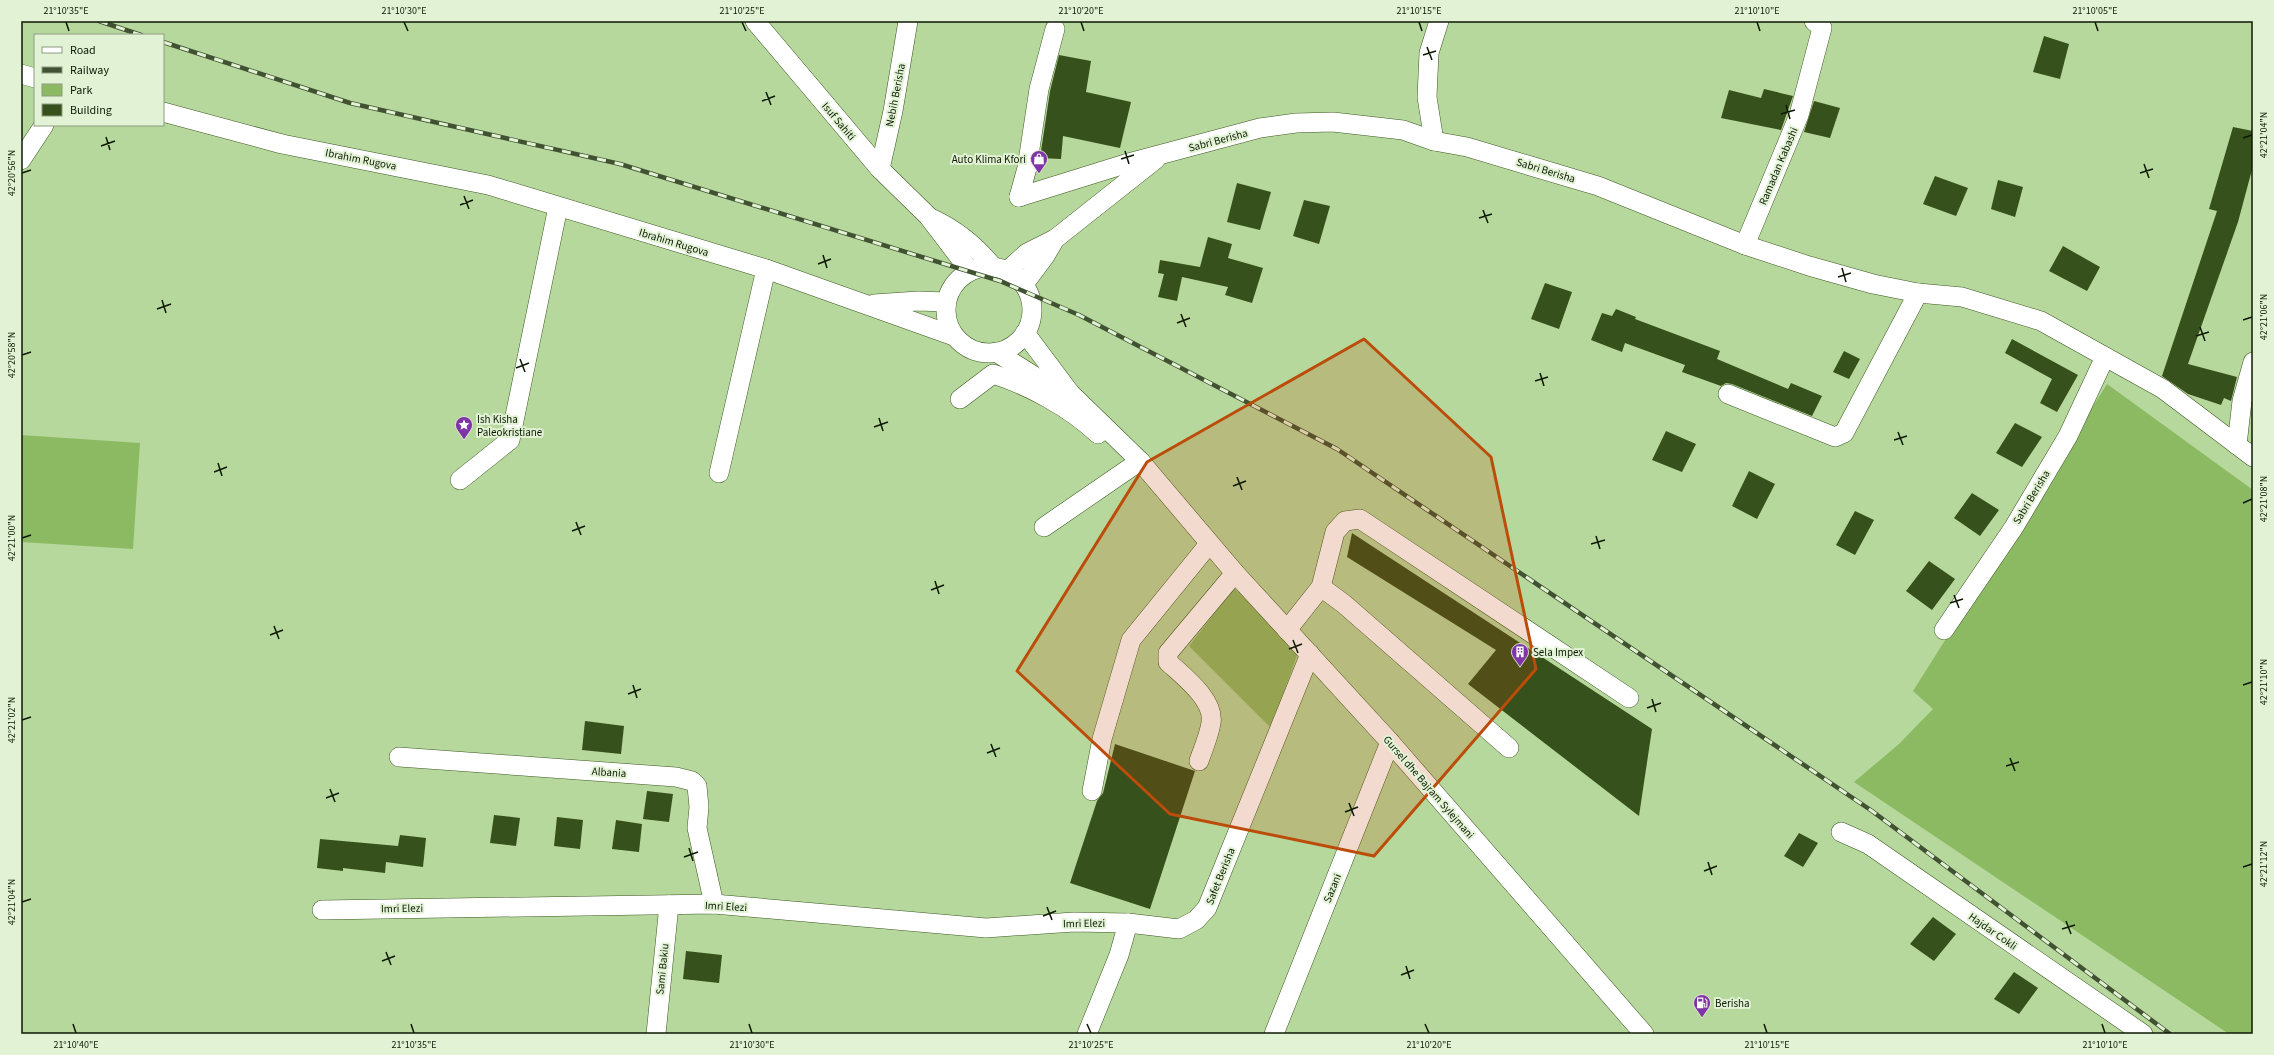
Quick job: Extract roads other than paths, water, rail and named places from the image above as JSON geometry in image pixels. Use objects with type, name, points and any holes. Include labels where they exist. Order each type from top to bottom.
[{"type":"street","name":"Isuf Sahiti","points":[[755,21],[880,169],[928,216],[970,271]]},
{"type":"street","name":"Nebih Berisha","points":[[880,169],[893,111],[908,21]]},
{"type":"street","points":[[1434,141],[1428,97],[1429,60],[1439,21]]},
{"type":"street","name":"Ramadan Kabashi","points":[[1745,245],[1799,115],[1822,28],[1814,21]]},
{"type":"street","name":"Sabri Berisha","points":[[1055,29],[1039,89],[1027,168],[1019,197],[1162,154],[1260,128],[1296,123],[1333,122],[1403,130],[1434,141],[1467,147],[1598,186],[1745,245],[1809,266],[1873,284],[1918,293],[1962,297],[2041,321],[2163,389],[2253,457]]},
{"type":"street","points":[[21,74],[34,78]]},
{"type":"street","name":"Ibrahim Rugova","points":[[164,112],[282,144],[488,184],[558,207],[766,270],[954,336]]},
{"type":"street","points":[[21,160],[43,126]]},
{"type":"street","name":"Sabri Berisha","points":[[1000,269],[1055,239],[1162,154]]},
{"type":"street","points":[[460,480],[510,440],[558,207]]},
{"type":"street","name":"Isuf Sahiti","points":[[928,216],[951,227],[1000,269]]},
{"type":"street","name":"Sabri Berisha","points":[[1024,284],[1045,256],[1055,239]]},
{"type":"street","points":[[1000,269],[1024,284],[1030,296],[1032,308],[1030,321],[1025,333],[1007,349],[984,353],[972,350],[954,336],[946,314],[946,302],[951,290],[959,279],[970,271],[1000,269]]},
{"type":"street","points":[[719,473],[766,270]]},
{"type":"street","points":[[1728,394],[1835,437],[1840,436],[1844,433],[1918,293]]},
{"type":"street","name":"Ibrahim Rugova","points":[[869,305],[918,301],[946,302]]},
{"type":"street","name":"Gursel dhe Bajram Sylejmani","points":[[1025,333],[1070,393],[1390,742],[1644,1034]]},
{"type":"street","name":"Gursel dhe Bajram Sylejmani","points":[[996,352],[1042,381],[1070,393]]},
{"type":"street","name":"Sabri Berisha","points":[[1944,630],[2014,527],[2068,436],[2105,357]]},
{"type":"street","points":[[2238,445],[2242,400],[2253,362]]},
{"type":"street","points":[[960,399],[993,374],[1011,380],[1064,408],[1136,464],[1044,527]]},
{"type":"street","points":[[1287,630],[1321,588],[1335,532],[1345,521],[1360,519],[1629,698]]},
{"type":"street","points":[[1092,791],[1102,739],[1131,640],[1210,544]]},
{"type":"street","points":[[1199,761],[1212,722],[1207,705],[1184,674],[1168,662],[1168,653],[1235,573]]},
{"type":"street","points":[[1321,588],[1344,604],[1509,748]]},
{"type":"street","name":"Safet Berisha","points":[[1128,923],[1179,929],[1196,920],[1207,908],[1310,654]]},
{"type":"street","name":"Sazani","points":[[1274,1034],[1390,742]]},
{"type":"street","name":"Albania","points":[[399,757],[676,777],[692,781],[697,786],[699,807],[697,828],[714,904]]},
{"type":"street","name":"Hajdar Cokli","points":[[1841,832],[1868,844],[2143,1034]]},
{"type":"street","name":"Imri Elezi","points":[[322,910],[714,904],[986,928],[1074,922],[1128,923]]},
{"type":"street","name":"Sami Bakiu","points":[[656,1034],[669,905]]},
{"type":"street","points":[[1087,1034],[1119,955],[1128,923]]},
{"type":"railway","points":[[99,21],[138,34]]},
{"type":"railway","points":[[164,42],[350,103],[620,164],[1000,281],[1079,315],[1337,449],[1872,811],[2170,1034]]},
{"type":"place","name":"Auto Klima Kfori","points":[[1039,174]]},
{"type":"place","name":"Ish Kisha Paleokristiane","points":[[464,440]]},
{"type":"place","name":"Sela Impex","points":[[1520,667]]},
{"type":"place","name":"Berisha","points":[[1702,1018]]}]
